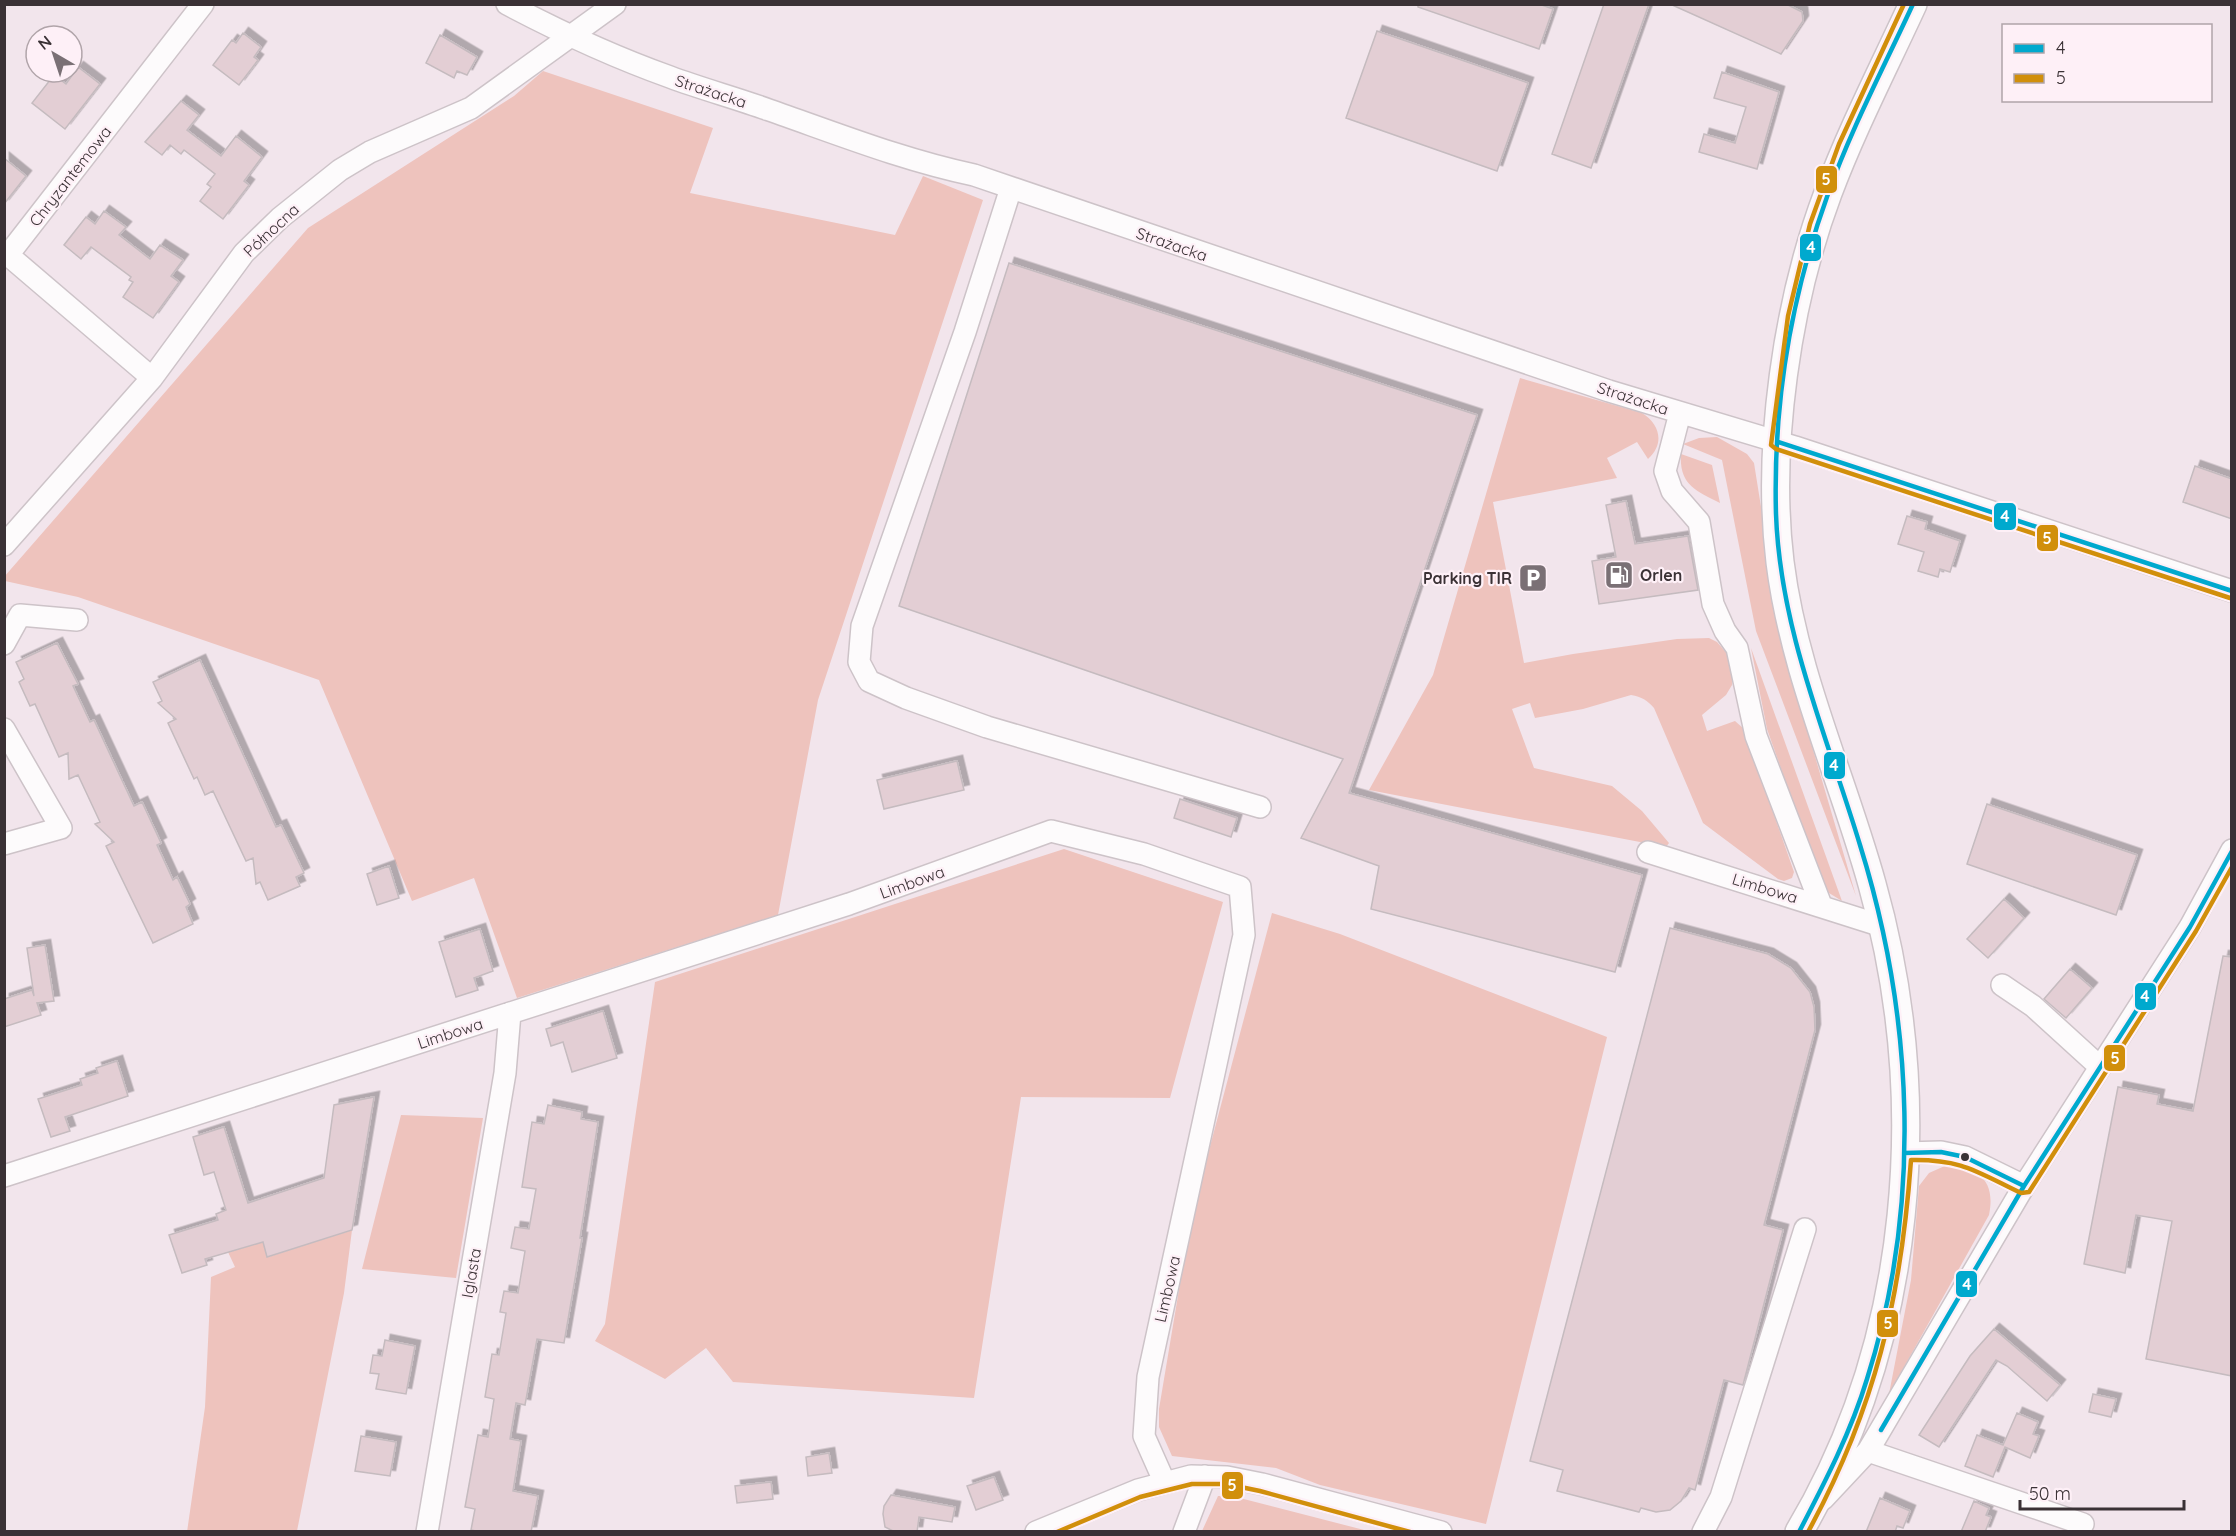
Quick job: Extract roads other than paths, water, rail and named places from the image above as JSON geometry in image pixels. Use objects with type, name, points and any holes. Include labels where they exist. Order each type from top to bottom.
[{"type":"main road","points":[[1806,1521],[1845,1442],[1877,1353],[1893,1272],[1901,1215],[1906,1085],[1899,1013],[1882,926],[1866,864],[1809,694],[1791,627],[1780,561],[1777,500],[1778,442],[1788,348],[1798,296],[1827,195],[1913,4]]},
{"type":"street","name":"Chryzantemowa","points":[[152,378],[8,255],[204,4]]},
{"type":"street","name":"Strażacka","points":[[507,4],[570,37],[670,77],[875,149],[974,175],[1680,413],[1778,442],[2232,591]]},
{"type":"street","name":"Północna","points":[[4,545],[152,378],[244,253],[280,218],[340,170],[370,152],[471,108],[615,4]]},
{"type":"street","points":[[1011,188],[965,332],[862,626],[859,662],[869,681],[906,698],[987,727],[1260,807]]},
{"type":"street","points":[[1680,413],[1665,471],[1672,490],[1699,522],[1713,604],[1725,631],[1737,648],[1756,736],[1821,905]]},
{"type":"street","points":[[4,644],[20,615],[77,620]]},
{"type":"street","points":[[4,729],[61,828],[4,844]]},
{"type":"street","name":"Limbowa","points":[[4,1176],[849,904],[1051,831],[1144,854],[1240,887],[1244,935],[1148,1377],[1144,1436],[1164,1481]]},
{"type":"street","points":[[1806,1521],[1868,1451],[2024,1186],[2190,927],[2232,850]]},
{"type":"street","name":"Limbowa","points":[[1647,852],[1882,926]]},
{"type":"street","points":[[2002,985],[2033,1006],[2100,1067]]},
{"type":"street","name":"Iglasta","points":[[426,1532],[505,1073],[510,1014]]},
{"type":"street","points":[[1904,1153],[1941,1152],[1965,1157],[2024,1186]]},
{"type":"street","points":[[1703,1532],[1721,1497],[1805,1229]]},
{"type":"street","points":[[1868,1451],[2083,1524]]},
{"type":"street","points":[[1184,1532],[1205,1476]]},
{"type":"street","points":[[1042,1530],[1164,1481],[1227,1476],[1441,1532]]},
{"type":"place","name":"Orlen","points":[[1619,575]]},
{"type":"place","name":"Parking TIR","points":[[1533,578]]}]
